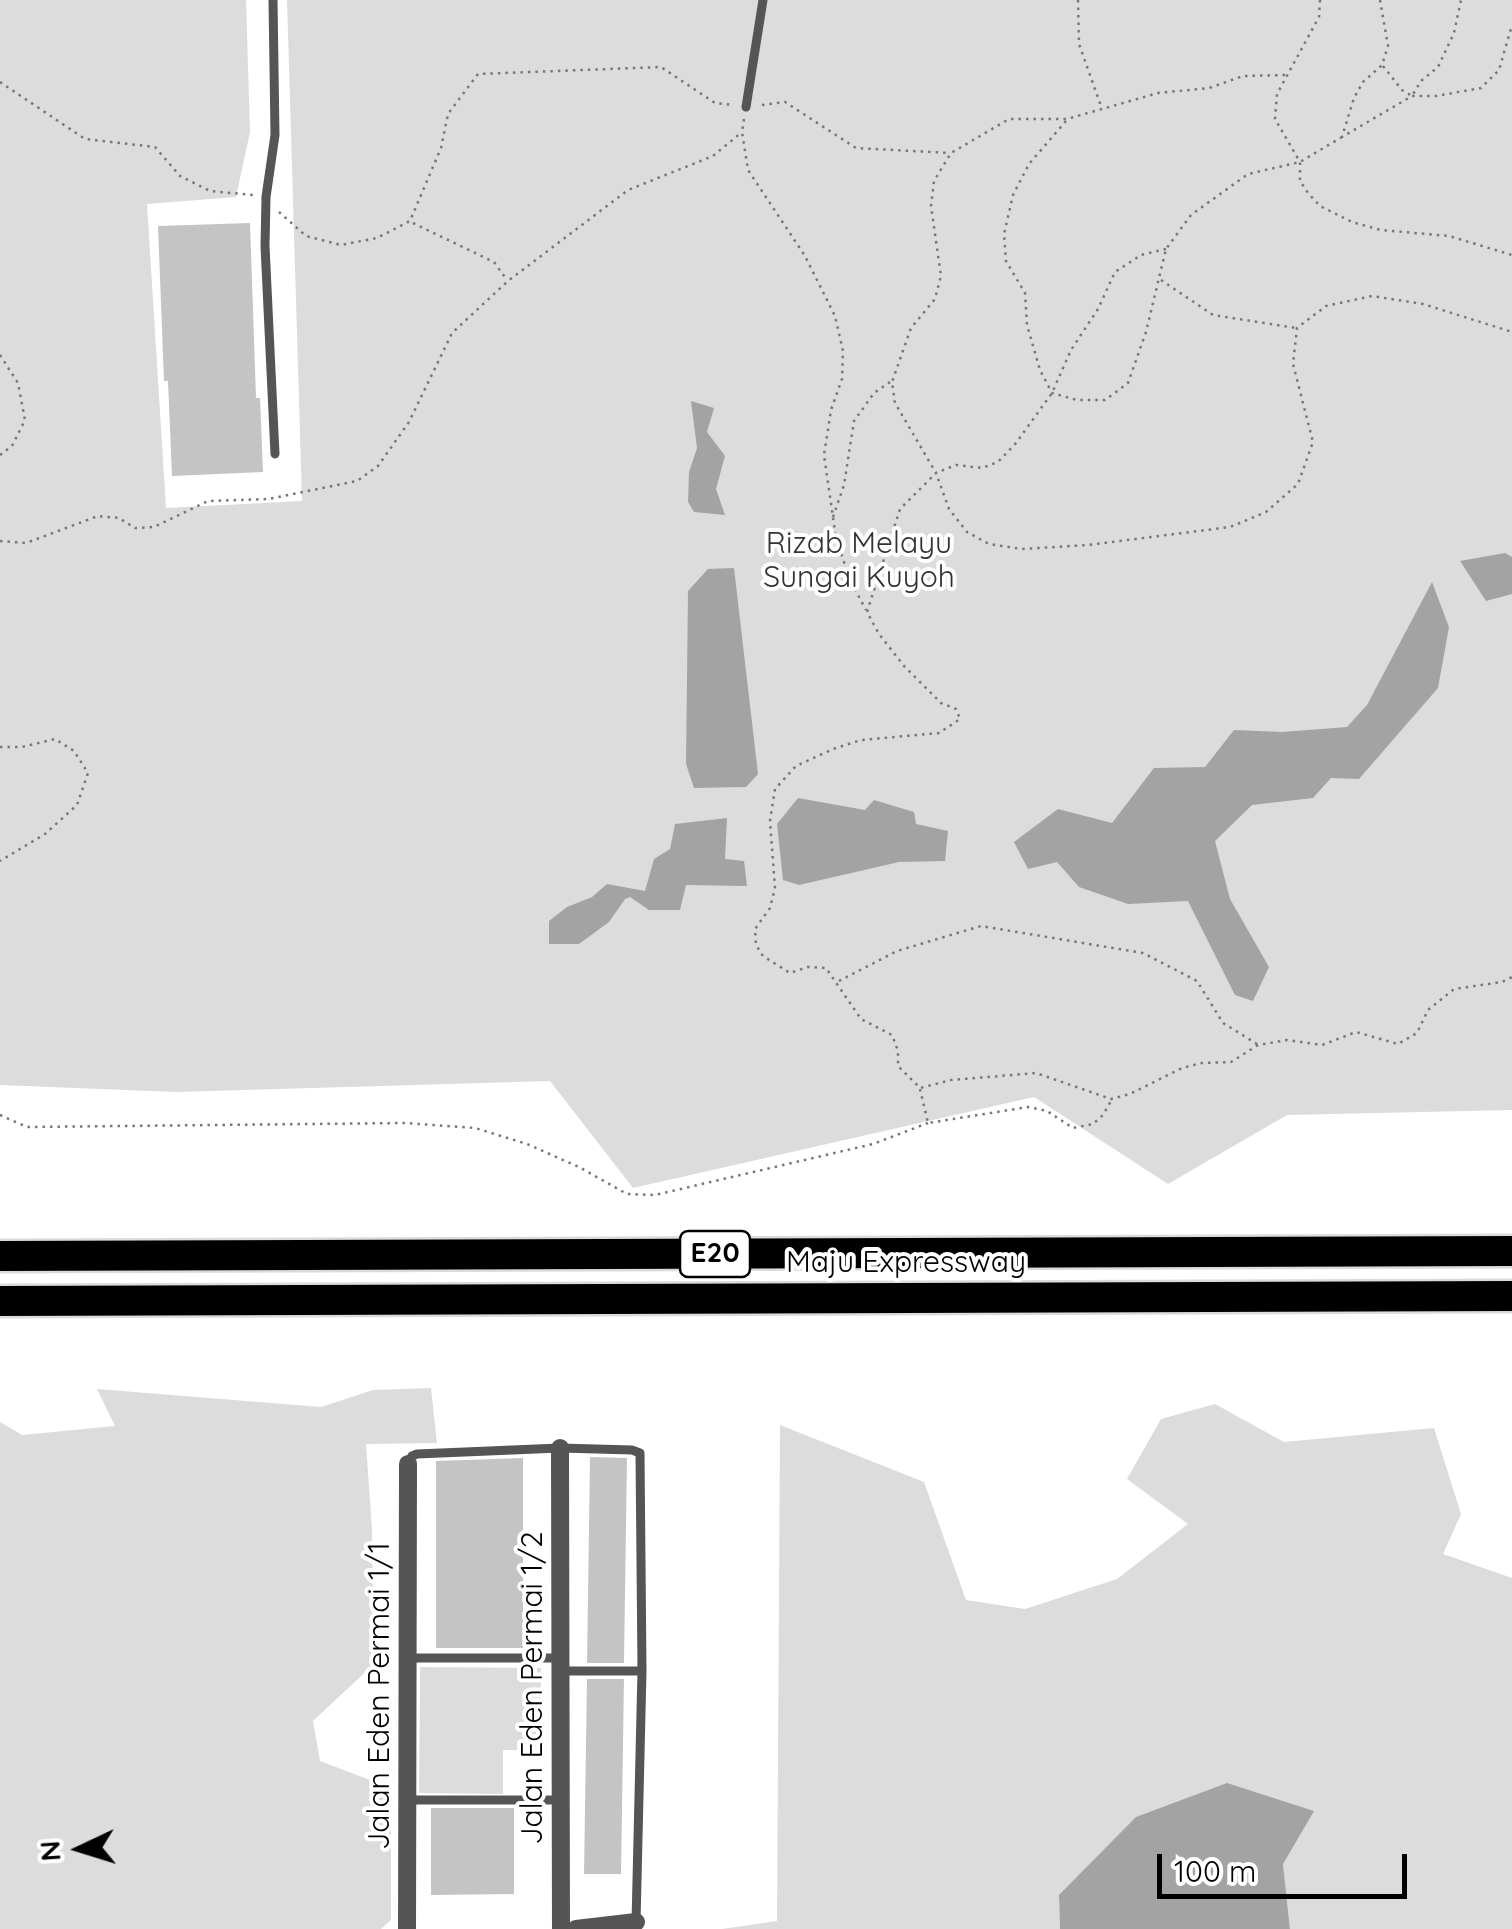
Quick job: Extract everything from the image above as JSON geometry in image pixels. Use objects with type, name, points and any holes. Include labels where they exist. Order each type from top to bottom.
[{"type":"highway","points":[[1430,1252],[1512,1232]]},
{"type":"highway","name":"Maju Expressway","points":[[0,1256],[1512,1252]]},
{"type":"highway","points":[[1333,1296],[1512,1313]]},
{"type":"highway","name":"Maju Expressway","points":[[0,1302],[1512,1296]]},
{"type":"street","name":"Jalan Eden Permai 1/2","points":[[560,1448],[561,1929]]},
{"type":"street","name":"Jalan Eden Permai 1/1","points":[[407,1929],[408,1464]]},
{"type":"street","points":[[576,1929],[636,1922]]},
{"type":"lane","points":[[273,0],[275,134],[266,198],[265,246],[275,454]]},
{"type":"lane","points":[[746,107],[763,0]]},
{"type":"lane","points":[[408,1464],[418,1454],[560,1448],[632,1450],[642,1458],[636,1922]]},
{"type":"lane","points":[[407,1658],[642,1671]]},
{"type":"lane","points":[[407,1800],[561,1800]]},
{"type":"path","points":[[1078,0],[1079,44],[1102,108]]},
{"type":"path","points":[[1320,0],[1314,28],[1276,94],[1274,118],[1300,162],[1300,181],[1308,194],[1320,206],[1352,222],[1381,230],[1438,234],[1512,255]]},
{"type":"path","points":[[1342,136],[1354,98],[1363,82],[1382,65],[1388,46],[1380,0]]},
{"type":"path","points":[[1412,96],[1421,81],[1438,67],[1454,33],[1460,0]]},
{"type":"path","points":[[1067,120],[1028,164],[1013,195],[1004,234],[1006,261],[1025,293],[1026,325],[1052,393],[1077,400],[1105,400],[1128,384],[1166,249],[1191,215],[1248,174],[1300,162],[1412,96],[1450,95],[1482,88],[1499,70],[1512,25]]},
{"type":"path","points":[[1382,65],[1402,90],[1412,96]]},
{"type":"path","points":[[0,82],[84,139],[155,146],[180,176],[210,191],[266,198],[306,236],[342,245],[377,238],[410,221],[440,148],[448,114],[478,74],[662,67],[715,103],[746,107],[785,102],[856,148],[951,154]]},
{"type":"path","points":[[1286,74],[1244,76],[1209,88],[1158,93],[1067,120],[1009,119],[951,154],[934,181],[931,206],[941,276],[934,299],[911,328],[892,382],[895,402],[936,473],[949,510],[967,532],[989,544],[1022,549],[1088,546],[1230,526],[1266,512],[1298,484],[1313,442],[1293,364],[1297,328]]},
{"type":"path","points":[[746,107],[742,132],[748,170],[805,256],[834,316],[842,380],[831,410],[824,456],[832,522],[850,580],[879,634],[904,666],[942,702],[956,709],[960,719],[939,733],[862,740],[833,750],[796,766],[775,789],[770,821],[775,888],[770,908],[755,929],[756,945],[776,967],[790,972],[826,968],[861,1019],[892,1035],[898,1066],[920,1088],[928,1123]]},
{"type":"path","points":[[0,541],[26,543],[98,516],[119,518],[135,528],[154,528],[208,501],[270,499],[357,480],[378,466],[409,422],[452,333],[508,281],[628,190],[713,156],[742,132]]},
{"type":"path","points":[[410,221],[494,262],[508,281]]},
{"type":"path","points":[[867,612],[900,509],[936,473],[956,465],[982,468],[998,462],[1016,444],[1052,393],[1114,272],[1141,255],[1166,249]]},
{"type":"path","points":[[1160,280],[1213,316],[1297,328],[1326,306],[1372,296],[1424,304],[1512,332]]},
{"type":"path","points":[[0,355],[18,383],[25,420],[12,446],[0,455]]},
{"type":"path","points":[[832,522],[844,485],[854,421],[874,393],[892,382]]},
{"type":"path","points":[[0,748],[55,739],[74,751],[88,773],[77,804],[45,834],[0,861]]},
{"type":"path","points":[[838,981],[897,951],[981,926],[1143,953],[1197,981],[1223,1024],[1258,1045]]},
{"type":"path","points":[[920,1088],[951,1080],[1036,1073],[1112,1099],[1182,1068],[1202,1062],[1231,1062],[1258,1045],[1287,1040],[1322,1045],[1356,1032],[1398,1044],[1417,1033],[1428,1010],[1454,989],[1512,977]]},
{"type":"path","points":[[0,1115],[28,1127],[404,1123],[475,1128],[578,1166],[627,1194],[654,1195],[873,1144],[928,1123],[1028,1107],[1046,1111],[1073,1128],[1093,1124],[1103,1116],[1112,1099]]},
{"type":"green space","name":"Rizab Melayu Sungai Kuyoh","points":[[0,0],[246,0],[250,132],[236,197],[147,204],[166,508],[302,501],[287,0],[1512,0],[1512,1110],[1287,1115],[1168,1184],[1034,1097],[633,1188],[550,1081],[176,1092],[0,1085]]},
{"type":"green space","points":[[431,1388],[437,1443],[366,1444],[374,1664],[313,1721],[320,1761],[391,1788],[391,1920],[381,1929],[0,1929],[0,1422],[22,1435],[115,1426],[97,1389],[321,1407],[373,1390]]},
{"type":"green space","points":[[1215,1404],[1284,1442],[1434,1428],[1461,1514],[1443,1554],[1512,1578],[1512,1929],[1290,1929],[1283,1864],[1059,1895],[1060,1929],[722,1929],[777,1921],[780,1425],[924,1482],[966,1600],[1025,1609],[1117,1579],[1188,1524],[1127,1479],[1161,1419]]},
{"type":"green space","points":[[420,1667],[541,1668],[540,1750],[503,1750],[503,1794],[419,1793]]},
{"type":"shaded area","points":[[691,401],[714,408],[707,432],[725,456],[716,489],[725,515],[694,512],[688,502],[689,472],[697,448]]},
{"type":"shaded area","points":[[1505,553],[1512,557],[1512,594],[1486,601],[1460,561]]},
{"type":"shaded area","points":[[734,568],[758,774],[746,787],[694,788],[686,764],[688,591],[708,569]]},
{"type":"shaded area","points":[[1432,582],[1449,627],[1438,688],[1359,779],[1331,778],[1313,798],[1252,805],[1215,841],[1230,899],[1269,967],[1253,1001],[1235,995],[1188,901],[1128,904],[1079,887],[1057,862],[1028,869],[1014,842],[1058,809],[1112,823],[1154,768],[1205,767],[1234,730],[1282,732],[1347,727],[1367,705]]},
{"type":"shaded area","points":[[798,798],[865,810],[874,800],[914,812],[916,824],[948,831],[945,861],[899,862],[799,885],[783,880],[777,824]]},
{"type":"shaded area","points":[[727,818],[725,859],[744,861],[747,886],[686,885],[680,910],[649,910],[630,897],[609,922],[579,944],[549,944],[549,921],[607,884],[645,891],[654,859],[670,849],[675,824]]},
{"type":"shaded area","points":[[1227,1783],[1314,1811],[1283,1864],[1290,1929],[1060,1929],[1059,1895],[1136,1817]]},
{"type":"building","points":[[250,223],[256,398],[260,398],[263,472],[172,476],[158,226]]},
{"type":"building","points":[[590,1457],[627,1458],[624,1663],[587,1663]]},
{"type":"building","points":[[523,1458],[523,1648],[436,1648],[436,1461]]},
{"type":"building","points":[[587,1679],[624,1679],[621,1874],[584,1874]]},
{"type":"building","points":[[431,1808],[514,1808],[514,1894],[431,1895]]}]
